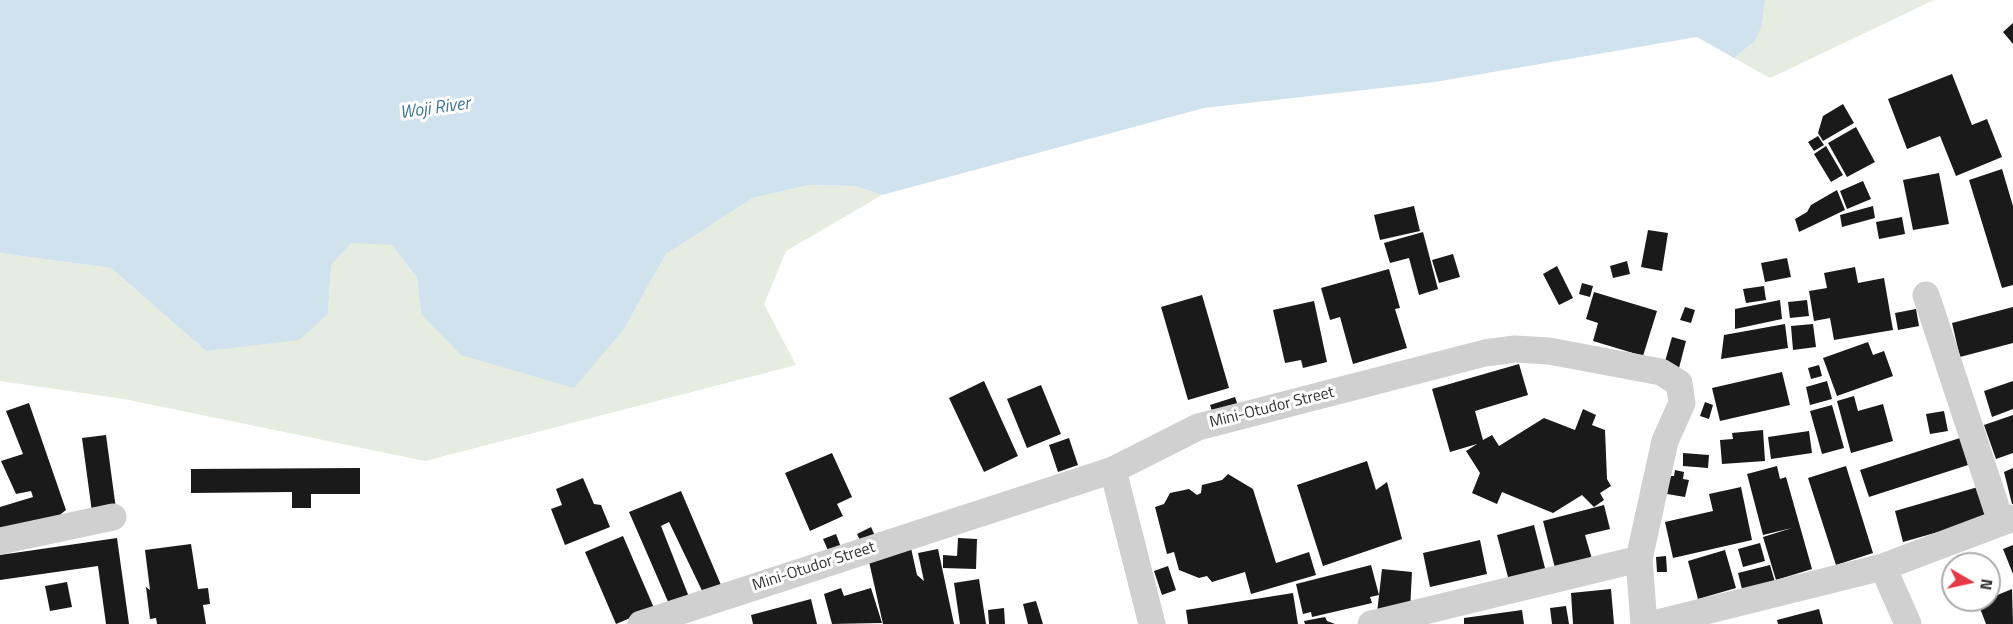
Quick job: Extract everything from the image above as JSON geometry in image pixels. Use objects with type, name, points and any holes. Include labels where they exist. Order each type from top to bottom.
[{"type":"street","points":[[1653,624],[1883,567],[2007,520],[1926,295]]},
{"type":"street","name":"Mini-Otudor Street","points":[[641,624],[1113,470],[1198,427],[1485,353],[1515,349],[1549,351],[1661,372],[1679,384],[1682,402],[1665,441],[1639,559],[1644,624]]},
{"type":"street","points":[[1113,470],[1152,624]]},
{"type":"street","points":[[0,542],[112,517]]},
{"type":"street","points":[[1371,624],[1639,559]]},
{"type":"street","points":[[1883,567],[1908,624]]},
{"type":"shaded area","points":[[1765,0],[1934,0],[1770,78],[1734,58],[1755,41],[1762,26]]},
{"type":"shaded area","points":[[809,185],[855,186],[882,195],[786,251],[764,304],[796,365],[425,461],[124,399],[0,381],[0,253],[111,268],[206,351],[328,314],[331,265],[351,242],[392,245],[417,278],[421,314],[624,329],[666,254],[753,198]]},
{"type":"water","name":"Woji River","points":[[0,0],[1765,0],[1762,26],[1755,41],[1734,58],[1697,37],[1435,82],[1204,108],[882,195],[855,186],[809,185],[753,198],[666,254],[624,329],[574,388],[461,355],[421,314],[417,278],[392,245],[351,243],[331,265],[328,314],[299,340],[206,351],[111,268],[0,253]]},
{"type":"building","points":[[2013,23],[2013,44],[2003,32]]},
{"type":"building","points":[[1952,74],[1972,125],[1987,119],[2002,157],[1956,176],[1940,136],[1907,149],[1888,99]]},
{"type":"building","points":[[1843,104],[1854,123],[1823,141],[1818,133],[1823,116]]},
{"type":"building","points":[[1856,127],[1875,162],[1847,177],[1828,143]]},
{"type":"building","points":[[1818,136],[1824,145],[1814,151],[1808,142]]},
{"type":"building","points":[[1826,146],[1843,175],[1831,182],[1814,154]]},
{"type":"building","points":[[2002,169],[2013,206],[2013,285],[2002,288],[1969,180]]},
{"type":"building","points":[[1939,173],[1949,224],[1913,230],[1903,180]]},
{"type":"building","points":[[1863,181],[1871,199],[1847,209],[1840,191]]},
{"type":"building","points":[[1837,190],[1845,210],[1799,232],[1795,219],[1807,212],[1811,205]]},
{"type":"building","points":[[1414,206],[1420,231],[1380,240],[1374,215]]},
{"type":"building","points":[[1873,206],[1875,218],[1842,227],[1840,215]]},
{"type":"building","points":[[1902,217],[1905,234],[1879,239],[1876,222]]},
{"type":"building","points":[[1648,230],[1668,233],[1662,271],[1641,267]]},
{"type":"building","points":[[1423,232],[1438,289],[1419,295],[1409,258],[1390,263],[1384,243]]},
{"type":"building","points":[[1453,254],[1460,277],[1439,283],[1432,260]]},
{"type":"building","points":[[1787,258],[1791,277],[1765,282],[1761,263]]},
{"type":"building","points":[[1627,261],[1630,274],[1613,278],[1610,266]]},
{"type":"building","points":[[1557,266],[1573,298],[1559,305],[1543,274]]},
{"type":"building","points":[[1855,267],[1858,283],[1884,278],[1893,330],[1834,340],[1830,318],[1814,321],[1809,291],[1827,288],[1824,273]]},
{"type":"building","points":[[1389,269],[1400,308],[1395,309],[1407,348],[1353,364],[1340,317],[1330,320],[1321,288]]},
{"type":"building","points":[[1582,283],[1593,286],[1590,297],[1579,294]]},
{"type":"building","points":[[1764,286],[1766,300],[1746,303],[1743,289]]},
{"type":"building","points":[[1594,292],[1657,311],[1643,356],[1593,341],[1598,323],[1586,319]]},
{"type":"building","points":[[1202,295],[1229,388],[1188,400],[1161,307]]},
{"type":"building","points":[[1780,300],[1782,319],[1735,329],[1735,309]]},
{"type":"building","points":[[1807,300],[1809,316],[1790,318],[1788,302]]},
{"type":"building","points":[[1314,301],[1327,362],[1303,368],[1301,360],[1285,363],[1273,310]]},
{"type":"building","points":[[1685,307],[1695,310],[1691,323],[1680,320]]},
{"type":"building","points":[[2013,307],[2013,343],[1960,357],[1952,323]]},
{"type":"building","points":[[1916,309],[1919,326],[1898,330],[1895,313]]},
{"type":"building","points":[[1785,324],[1788,348],[1721,359],[1724,335]]},
{"type":"building","points":[[1813,324],[1816,347],[1793,350],[1791,326]]},
{"type":"building","points":[[1672,337],[1686,341],[1679,368],[1664,365]]},
{"type":"building","points":[[1868,342],[1873,355],[1884,351],[1893,376],[1837,396],[1823,358]]},
{"type":"building","points":[[1519,364],[1528,395],[1475,411],[1483,440],[1492,435],[1499,446],[1544,418],[1575,430],[1583,409],[1596,415],[1592,425],[1605,430],[1607,479],[1611,486],[1600,493],[1604,500],[1594,507],[1582,495],[1553,513],[1502,492],[1497,504],[1472,493],[1480,473],[1466,451],[1477,444],[1450,452],[1432,389]]},
{"type":"building","points":[[1819,365],[1822,376],[1811,379],[1808,368]]},
{"type":"building","points":[[1782,372],[1790,405],[1720,421],[1712,388]]},
{"type":"building","points":[[984,381],[1018,456],[984,472],[949,398]]},
{"type":"building","points":[[1827,381],[1832,399],[1810,405],[1806,387]]},
{"type":"building","points":[[2013,381],[2013,409],[1992,417],[1984,391]]},
{"type":"building","points":[[1041,385],[1061,434],[1027,448],[1007,399]]},
{"type":"building","points":[[1854,396],[1858,411],[1883,404],[1893,441],[1851,453],[1837,401]]},
{"type":"building","points":[[1235,397],[1238,406],[1213,414],[1210,405]]},
{"type":"building","points":[[1705,402],[1713,405],[1709,419],[1700,416]]},
{"type":"building","points":[[29,403],[66,510],[52,521],[0,533],[0,507],[33,497],[31,491],[16,494],[1,461],[23,454],[6,411]]},
{"type":"building","points":[[1832,405],[1844,448],[1822,454],[1810,411]]},
{"type":"building","points":[[1944,411],[1948,431],[1930,434],[1926,414]]},
{"type":"building","points":[[2013,415],[2013,453],[1996,459],[1984,425]]},
{"type":"building","points":[[1763,430],[1765,461],[1722,464],[1720,440],[1733,439],[1732,433]]},
{"type":"building","points":[[1809,431],[1812,453],[1771,459],[1768,437]]},
{"type":"building","points":[[106,435],[116,509],[92,512],[82,438]]},
{"type":"building","points":[[1069,438],[1078,465],[1058,472],[1049,445]]},
{"type":"building","points":[[1960,438],[1968,465],[1869,497],[1860,470]]},
{"type":"building","points":[[832,453],[852,497],[837,504],[843,516],[810,531],[785,473]]},
{"type":"building","points":[[1683,453],[1709,455],[1708,468],[1683,466]]},
{"type":"building","points":[[1367,461],[1376,490],[1387,482],[1402,539],[1323,566],[1297,485]]},
{"type":"building","points":[[1777,466],[1780,479],[1786,477],[1812,569],[1776,580],[1763,537],[1792,528],[1763,535],[1747,474]]},
{"type":"building","points":[[1846,466],[1873,553],[1836,565],[1808,478]]},
{"type":"building","points":[[360,468],[360,494],[311,494],[311,508],[292,508],[292,492],[191,493],[191,469]]},
{"type":"building","points":[[2013,468],[2013,504],[2012,504],[2004,472]]},
{"type":"building","points":[[1675,470],[1684,472],[1683,479],[1689,480],[1685,497],[1667,494],[1670,476],[1674,476]]},
{"type":"building","points":[[1228,474],[1253,489],[1276,563],[1309,552],[1316,575],[1251,594],[1245,572],[1212,582],[1207,576],[1199,578],[1179,570],[1174,552],[1167,554],[1155,507],[1164,504],[1170,493],[1189,489],[1197,495],[1201,493],[1202,485],[1222,480]]},
{"type":"building","points":[[583,478],[594,504],[601,505],[610,527],[565,545],[551,509],[562,505],[556,489]]},
{"type":"building","points":[[1741,487],[1752,540],[1673,558],[1665,522],[1713,511],[1709,494]]},
{"type":"building","points":[[1978,487],[1987,518],[1903,542],[1895,511]]},
{"type":"building","points":[[681,491],[724,592],[706,599],[669,522],[661,526],[689,597],[669,604],[629,512]]},
{"type":"building","points":[[1604,505],[1610,529],[1585,535],[1592,559],[1555,568],[1543,521]]},
{"type":"building","points":[[1534,525],[1546,572],[1509,581],[1497,535]]},
{"type":"building","points":[[871,527],[878,543],[864,549],[857,534]]},
{"type":"building","points":[[836,534],[842,550],[830,555],[823,539]]},
{"type":"building","points":[[623,536],[654,608],[616,624],[585,552]]},
{"type":"building","points":[[117,538],[129,624],[106,624],[98,566],[0,580],[0,555]]},
{"type":"building","points":[[958,538],[977,539],[976,569],[943,568],[943,555],[957,556]]},
{"type":"building","points":[[1480,540],[1487,574],[1430,587],[1423,553]]},
{"type":"building","points":[[1760,543],[1765,561],[1743,567],[1738,549]]},
{"type":"building","points":[[191,544],[198,589],[208,588],[210,604],[203,605],[206,624],[157,624],[156,618],[150,619],[146,587],[150,590],[145,550]]},
{"type":"building","points":[[2013,545],[2013,574],[2003,549]]},
{"type":"building","points":[[911,548],[917,575],[924,581],[918,553],[938,549],[954,624],[883,624],[868,557]]},
{"type":"building","points":[[1725,550],[1736,588],[1698,599],[1688,561]]},
{"type":"building","points":[[1666,556],[1667,572],[1657,572],[1656,557]]},
{"type":"building","points":[[1371,565],[1379,595],[1370,597],[1372,603],[1312,617],[1311,612],[1303,614],[1296,584]]},
{"type":"building","points":[[1770,565],[1775,582],[1742,589],[1738,573]]},
{"type":"building","points":[[1168,566],[1176,590],[1162,595],[1154,571]]},
{"type":"building","points":[[1382,569],[1412,572],[1410,610],[1377,613]]},
{"type":"building","points":[[979,579],[986,624],[960,624],[954,583]]},
{"type":"building","points":[[67,582],[72,607],[50,611],[45,586]]},
{"type":"building","points":[[841,588],[844,596],[871,588],[882,623],[832,624],[824,594]]},
{"type":"building","points":[[1611,589],[1614,624],[1573,624],[1571,593]]},
{"type":"building","points":[[2012,589],[2013,624],[1986,624],[1981,612],[2001,612],[2001,594]]},
{"type":"building","points":[[1293,593],[1298,624],[1188,624],[1186,610]]},
{"type":"building","points":[[811,599],[817,624],[753,624],[751,615]]},
{"type":"building","points":[[1036,601],[1043,624],[1028,624],[1023,604]]},
{"type":"building","points":[[1566,606],[1569,624],[1552,624],[1550,608]]},
{"type":"building","points":[[1004,608],[1005,624],[989,624],[988,610]]},
{"type":"building","points":[[1819,609],[1823,624],[1778,624],[1777,620]]},
{"type":"building","points":[[1522,610],[1524,624],[1464,624],[1464,618]]},
{"type":"building","points":[[1325,617],[1327,621],[1335,624],[1305,624],[1304,621]]}]
